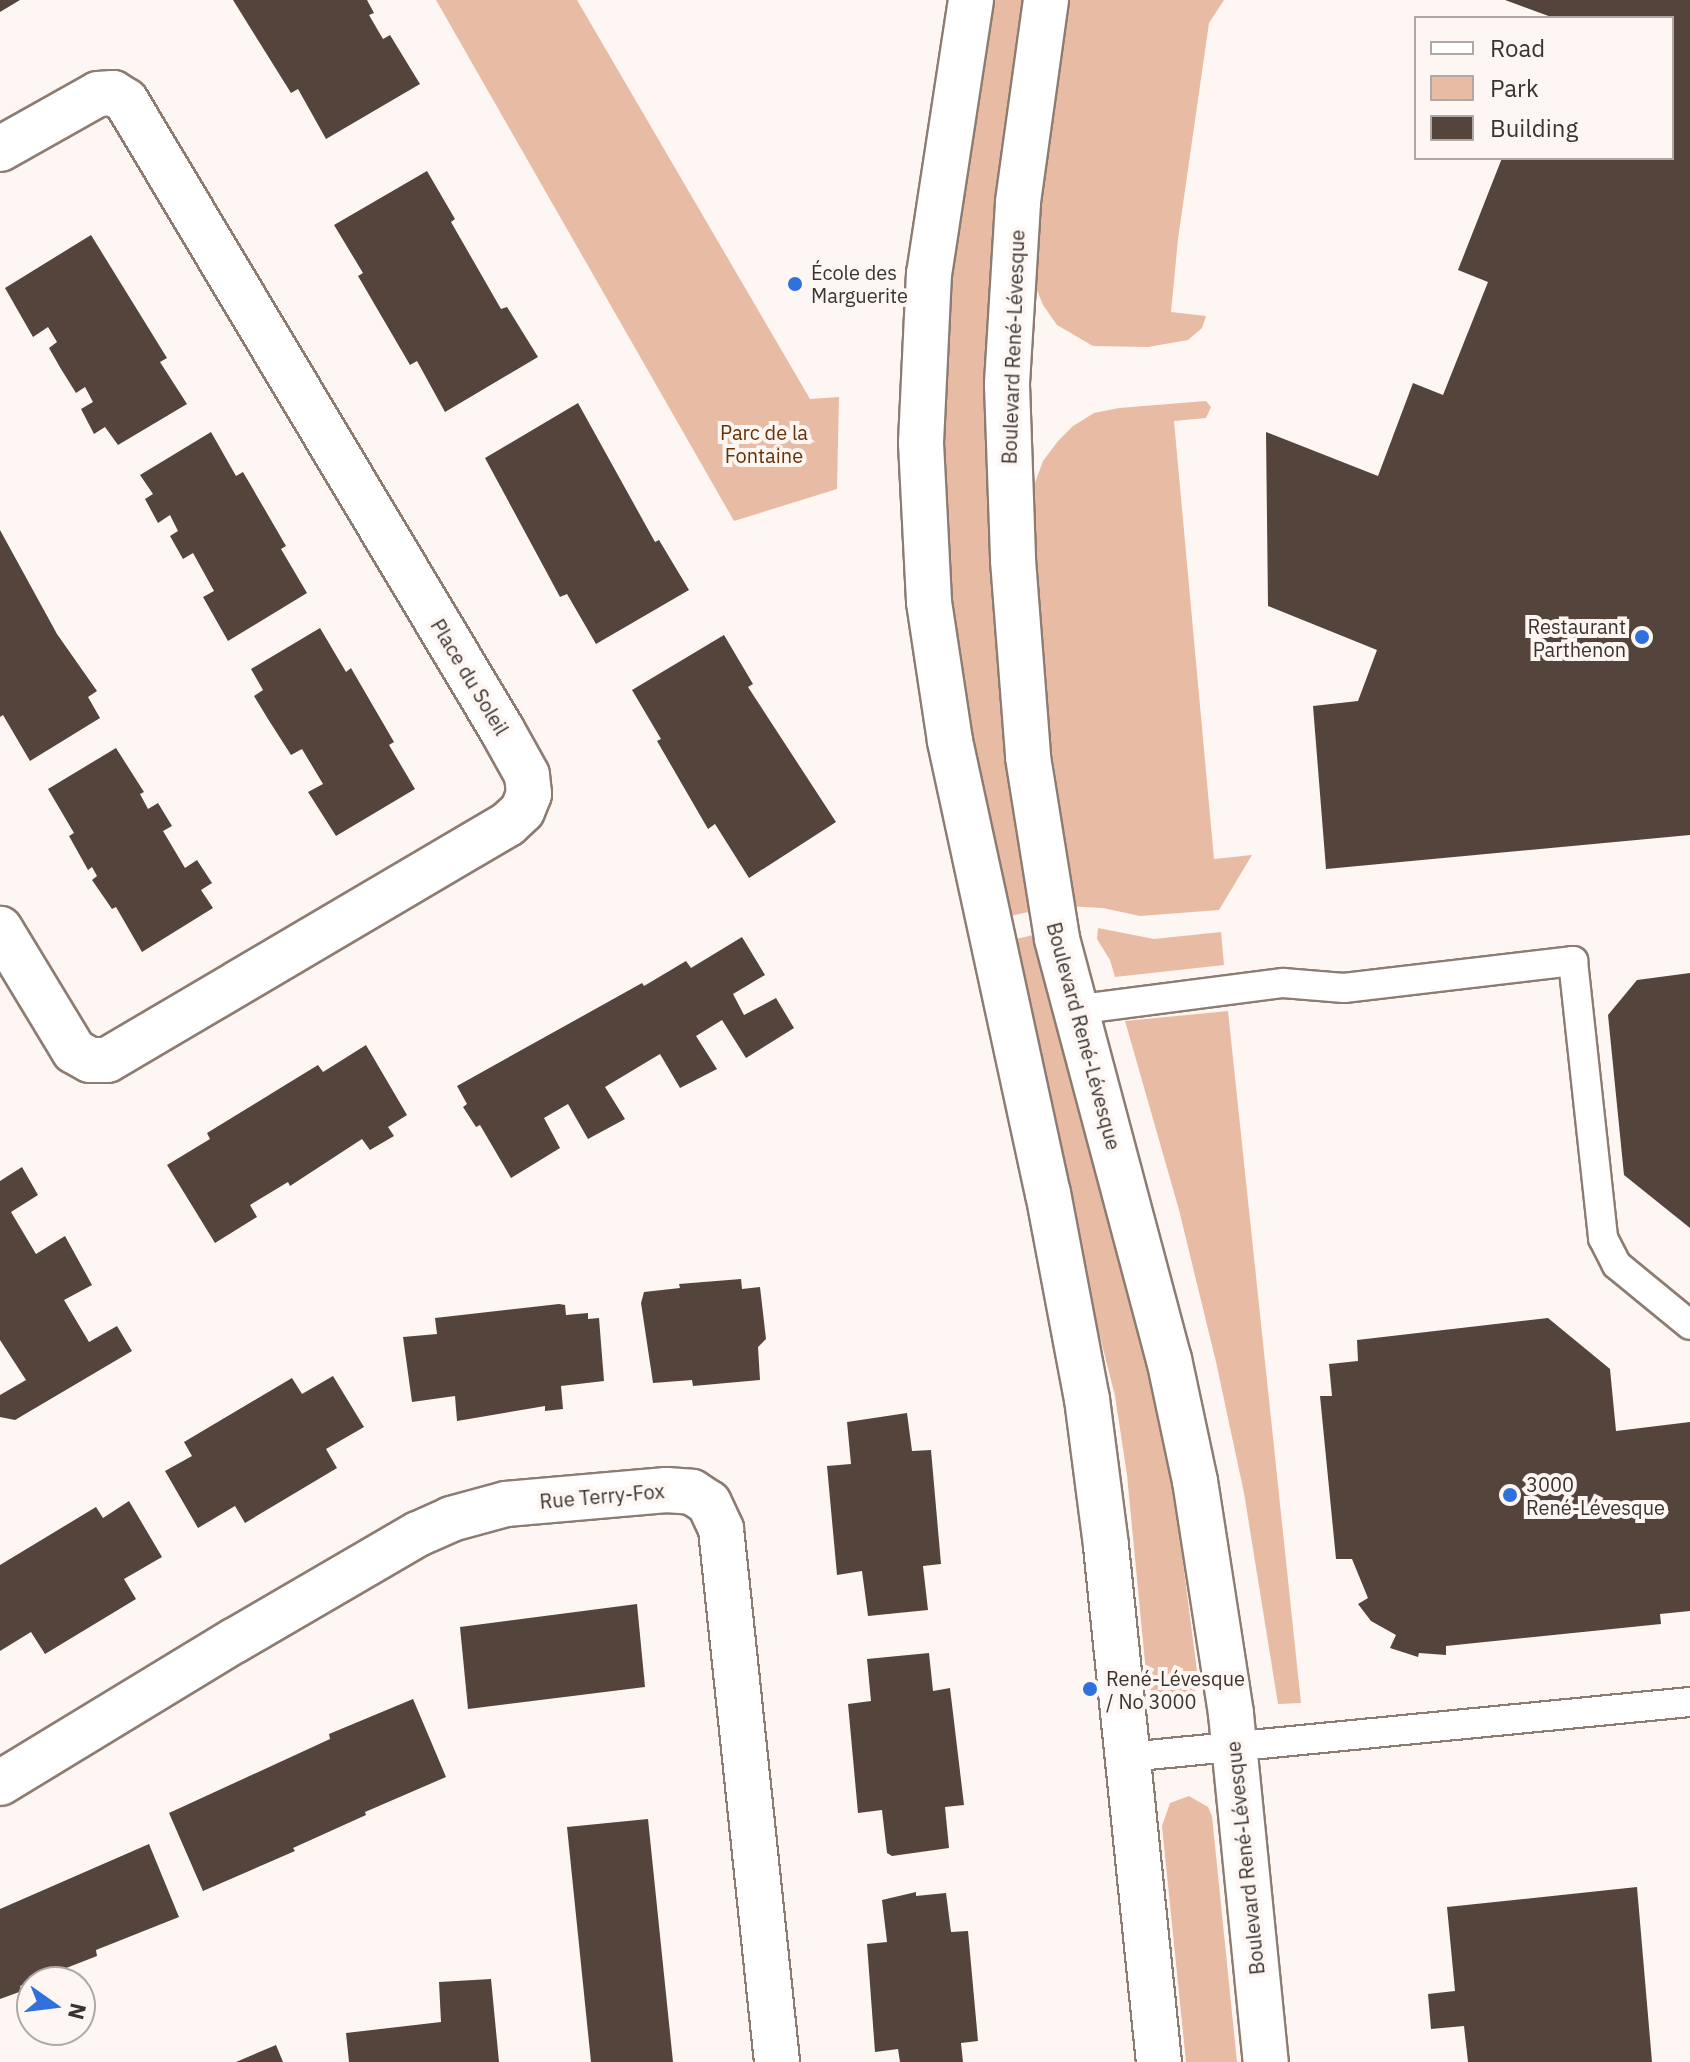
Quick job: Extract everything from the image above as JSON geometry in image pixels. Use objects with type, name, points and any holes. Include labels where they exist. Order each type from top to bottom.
[{"type":"street","points":[[971,0],[929,273],[921,443],[929,602],[950,741],[1080,1355],[1104,1532],[1159,2062]]},
{"type":"street","name":"Boulevard René-Lévesque","points":[[1046,0],[1025,143],[1013,263],[1007,385],[1009,489],[1028,757],[1044,866],[1074,1010],[1175,1384],[1215,1592],[1266,2062]]},
{"type":"street","name":"Place du Soleil","points":[[0,149],[98,94],[113,93],[126,101],[517,756],[527,775],[529,794],[522,811],[508,824],[107,1060],[81,1056],[69,1044],[0,929]]},
{"type":"street","name":"Rue Terry-Fox","points":[[0,1783],[234,1641],[418,1534],[451,1519],[506,1504],[666,1490],[692,1492],[709,1503],[721,1529],[777,2062]]},
{"type":"lane","points":[[1074,1010],[1283,983],[1344,988],[1573,961],[1603,1238],[1617,1265],[1690,1325]]},
{"type":"lane","points":[[1128,1757],[1690,1702]]},
{"type":"green space","name":"Parc de la Fontaine","points":[[436,0],[577,0],[810,399],[839,397],[837,489],[734,521]]},
{"type":"green space","points":[[995,0],[1024,0],[998,196],[988,434],[989,501],[995,608],[1037,910],[1001,918],[952,640],[942,455],[948,322],[957,226]]},
{"type":"green space","points":[[1064,0],[1224,0],[1209,23],[1178,239],[1171,312],[1206,316],[1202,328],[1188,340],[1148,347],[1093,346],[1057,325],[1043,305],[1035,285],[1041,172]]},
{"type":"green space","points":[[1206,401],[1211,407],[1206,418],[1174,421],[1214,859],[1252,855],[1219,910],[1140,916],[1103,908],[1065,906],[1063,889],[1068,860],[1051,745],[1037,612],[1031,500],[1035,483],[1043,461],[1058,441],[1073,426],[1094,413]]},
{"type":"green space","points":[[1098,928],[1154,939],[1221,932],[1224,965],[1115,977],[1110,960],[1097,939]]},
{"type":"green space","points":[[1042,933],[1117,1215],[1168,1446],[1198,1679],[1194,1696],[1187,1704],[1175,1708],[1157,1702],[1147,1683],[1127,1475],[1115,1396],[1044,1115],[1007,941]]},
{"type":"green space","points":[[1228,1011],[1301,1703],[1278,1704],[1244,1493],[1216,1362],[1179,1210],[1125,1021]]},
{"type":"green space","points":[[1189,1796],[1208,1807],[1212,1816],[1237,2062],[1186,2062],[1162,1826],[1170,1803]]},
{"type":"building","points":[[0,0],[20,0],[0,12]]},
{"type":"building","points":[[233,0],[367,0],[374,13],[369,15],[383,39],[390,35],[420,84],[326,139],[298,89],[291,93]]},
{"type":"building","points":[[1505,0],[1690,0],[1690,835],[1326,869],[1313,706],[1358,701],[1377,650],[1268,606],[1266,432],[1378,476],[1413,383],[1443,395],[1488,282],[1458,270],[1501,160],[1674,160],[1674,16],[1549,16]]},
{"type":"building","points":[[427,171],[455,219],[451,222],[501,309],[507,307],[538,357],[445,412],[417,361],[410,365],[358,276],[363,273],[334,225]]},
{"type":"building","points":[[91,235],[167,358],[160,362],[187,404],[118,445],[105,427],[94,434],[81,409],[93,402],[85,387],[76,393],[49,348],[57,342],[48,327],[33,337],[5,288]]},
{"type":"building","points":[[578,403],[655,542],[659,540],[689,590],[596,644],[567,594],[560,597],[485,458]]},
{"type":"building","points":[[211,432],[236,476],[243,472],[286,546],[281,549],[307,593],[228,641],[203,597],[214,591],[193,553],[183,559],[170,536],[178,531],[170,515],[158,523],[145,499],[153,494],[140,475]]},
{"type":"building","points":[[0,530],[57,634],[97,691],[88,697],[100,718],[30,761],[3,715],[0,717]]},
{"type":"building","points":[[320,628],[346,672],[351,668],[394,742],[389,745],[415,789],[336,836],[308,792],[323,784],[302,749],[291,755],[268,719],[254,696],[263,690],[251,669]]},
{"type":"building","points":[[724,635],[753,684],[748,687],[836,822],[749,878],[715,824],[708,829],[657,741],[661,739],[632,690]]},
{"type":"building","points":[[116,748],[144,792],[140,794],[148,809],[158,803],[172,826],[163,831],[185,868],[197,860],[212,883],[201,890],[213,908],[142,952],[116,907],[112,909],[92,880],[97,876],[92,867],[88,870],[69,836],[74,833],[48,789]]},
{"type":"building","points":[[742,937],[765,975],[733,994],[744,1015],[776,998],[794,1028],[746,1058],[722,1020],[696,1036],[717,1069],[680,1088],[660,1054],[605,1087],[625,1119],[588,1139],[568,1104],[544,1118],[560,1148],[511,1178],[480,1125],[476,1127],[463,1107],[467,1104],[457,1086],[642,983],[644,986],[686,961],[691,968]]},
{"type":"building","points":[[1690,973],[1690,1228],[1624,1175],[1608,1015],[1637,980]]},
{"type":"building","points":[[366,1045],[407,1115],[388,1127],[394,1136],[370,1150],[362,1139],[290,1186],[288,1182],[250,1205],[257,1217],[215,1243],[167,1165],[210,1139],[207,1133],[318,1065],[323,1072]]},
{"type":"building","points":[[22,1167],[38,1195],[11,1212],[36,1254],[65,1236],[92,1285],[64,1300],[89,1342],[117,1326],[132,1351],[15,1420],[0,1417],[0,1395],[26,1380],[0,1340],[0,1181]]},
{"type":"building","points":[[741,1279],[742,1289],[760,1287],[766,1339],[758,1347],[760,1380],[693,1386],[692,1380],[653,1383],[641,1303],[644,1292],[680,1288],[679,1284]]},
{"type":"building","points":[[565,1305],[566,1315],[588,1313],[588,1319],[599,1318],[604,1381],[561,1386],[563,1409],[545,1411],[545,1406],[457,1421],[455,1396],[412,1402],[403,1337],[437,1334],[435,1318]]},
{"type":"building","name":"3000 René-Lévesque","points":[[1548,1318],[1610,1369],[1616,1431],[1690,1422],[1690,1611],[1660,1614],[1661,1624],[1446,1646],[1446,1655],[1419,1653],[1418,1657],[1390,1648],[1396,1635],[1371,1621],[1358,1604],[1368,1598],[1352,1559],[1336,1559],[1320,1396],[1332,1396],[1329,1364],[1358,1361],[1357,1340]]},
{"type":"building","points":[[333,1376],[364,1427],[326,1449],[337,1468],[245,1523],[235,1506],[198,1528],[165,1471],[192,1456],[184,1442],[292,1378],[302,1394]]},
{"type":"building","points":[[907,1413],[912,1451],[931,1450],[941,1564],[923,1566],[928,1610],[868,1616],[862,1571],[837,1575],[827,1466],[851,1464],[847,1422]]},
{"type":"building","points":[[129,1501],[162,1557],[124,1579],[136,1599],[45,1654],[31,1632],[0,1651],[0,1565],[96,1507],[103,1518]]},
{"type":"building","points":[[637,1604],[645,1687],[468,1709],[460,1627]]},
{"type":"building","points":[[929,1653],[933,1691],[950,1688],[964,1805],[945,1807],[949,1848],[892,1856],[887,1853],[882,1810],[858,1813],[848,1704],[871,1701],[867,1659]]},
{"type":"building","points":[[413,1699],[446,1777],[365,1812],[366,1815],[293,1848],[295,1851],[203,1891],[169,1813],[330,1739],[329,1734]]},
{"type":"building","points":[[648,1819],[673,2062],[591,2062],[567,1827]]},
{"type":"building","points":[[149,1844],[179,1917],[96,1950],[97,1956],[71,1966],[16,1966],[16,1993],[0,1999],[0,1909]]},
{"type":"building","points":[[1637,1887],[1652,2062],[1468,2062],[1464,2026],[1431,2029],[1428,1994],[1455,1991],[1447,1907]]},
{"type":"building","points":[[916,1892],[916,1896],[946,1893],[951,1932],[968,1931],[978,2041],[961,2043],[963,2062],[900,2062],[898,2049],[875,2052],[867,1944],[887,1942],[882,1900]]},
{"type":"building","points":[[491,1979],[499,2062],[349,2062],[346,2033],[441,2022],[439,1982]]},
{"type":"building","points":[[276,2045],[283,2062],[236,2062]]},
{"type":"place","name":"École des Marguerite","points":[[795,284]]},
{"type":"place","name":"Restaurant Parthenon","points":[[1642,637]]},
{"type":"place","name":"3000 René-Lévesque","points":[[1510,1495]]},
{"type":"place","name":"René-Lévesque / No 3000","points":[[1090,1689]]}]
